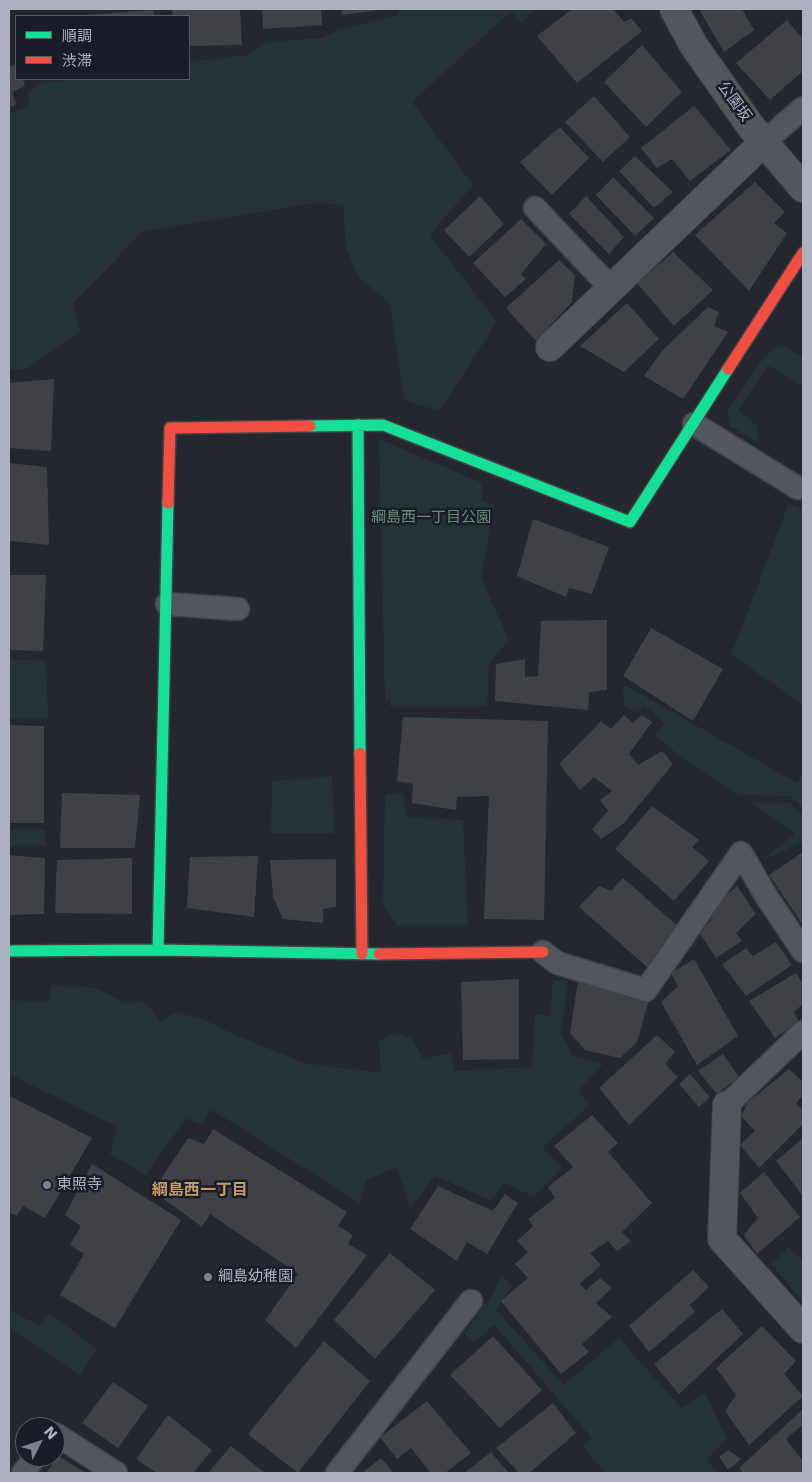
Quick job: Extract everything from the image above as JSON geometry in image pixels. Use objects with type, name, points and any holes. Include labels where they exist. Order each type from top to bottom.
[{"type":"street","name":"公園坂","points":[[674,9],[694,46],[752,128],[803,188]]},
{"type":"street","points":[[550,347],[764,142]]},
{"type":"street","points":[[158,950],[170,428],[383,425],[630,522],[803,253]]},
{"type":"street","points":[[358,425],[362,954]]},
{"type":"street","points":[[9,951],[158,950],[362,954],[543,952]]},
{"type":"street","points":[[727,1105],[722,1239],[803,1329]]},
{"type":"lane","points":[[764,142],[803,108]]},
{"type":"lane","points":[[535,208],[611,288]]},
{"type":"lane","points":[[694,424],[798,488]]},
{"type":"lane","points":[[167,604],[238,610]]},
{"type":"lane","points":[[543,952],[557,963],[646,990],[741,853],[768,899],[803,951]]},
{"type":"lane","points":[[727,1105],[803,1032]]},
{"type":"lane","points":[[337,1473],[471,1301]]},
{"type":"lane","points":[[65,1440],[116,1473]]},
{"type":"green space","points":[[398,9],[535,9],[520,23],[511,11],[412,102],[473,185],[430,235],[497,322],[439,411],[404,400],[390,303],[359,278],[346,248],[343,206],[319,202],[143,231],[73,304],[80,331],[28,368],[9,371],[9,113],[30,106],[27,93],[43,82],[69,80],[190,80],[190,62],[248,55],[266,42],[322,38],[338,30],[398,15]]},
{"type":"green space","points":[[781,345],[803,357],[803,386],[769,366],[738,410],[757,426],[758,442],[730,426],[727,411],[765,356]]},
{"type":"green space","name":"綱島西一丁目公園","points":[[379,439],[482,483],[482,500],[494,505],[481,578],[509,640],[489,664],[487,706],[390,706],[390,700],[385,700]]},
{"type":"green space","points":[[789,503],[803,510],[803,704],[731,655]]},
{"type":"green space","points":[[9,659],[46,661],[48,719],[9,718]]},
{"type":"green space","points":[[623,684],[797,783],[803,775],[803,808],[790,796],[739,795],[686,761],[655,735],[665,723],[645,706],[635,713],[624,705]]},
{"type":"green space","points":[[332,776],[334,833],[271,833],[272,781]]},
{"type":"green space","points":[[403,793],[406,817],[463,820],[468,926],[398,926],[383,906],[385,795]]},
{"type":"green space","points":[[751,802],[790,803],[803,815],[803,842],[761,861],[795,834]]},
{"type":"green space","points":[[9,829],[44,830],[46,846],[9,846]]},
{"type":"green space","points":[[553,980],[568,981],[561,1033],[572,1055],[603,1064],[578,1091],[590,1105],[542,1147],[562,1167],[534,1197],[505,1183],[490,1200],[435,1176],[410,1208],[397,1167],[366,1180],[360,1203],[212,1110],[201,1125],[186,1118],[146,1175],[110,1154],[117,1127],[9,1074],[9,1000],[49,1002],[51,985],[96,988],[124,1003],[144,1001],[160,1021],[177,1012],[207,1021],[233,1034],[304,1063],[381,1073],[379,1041],[394,1033],[412,1039],[423,1059],[451,1053],[454,1071],[532,1067],[535,1014],[550,1016]]},
{"type":"green space","points":[[789,1247],[803,1261],[803,1302],[772,1264]]},
{"type":"green space","points":[[502,1276],[512,1286],[496,1310],[564,1385],[619,1338],[681,1408],[705,1393],[727,1439],[707,1459],[718,1473],[605,1473],[582,1445],[592,1438],[494,1325],[473,1343],[464,1333],[489,1300]]},
{"type":"green space","points":[[9,1309],[39,1326],[50,1313],[97,1349],[80,1376],[9,1326]]},
{"type":"building","points":[[172,9],[240,9],[242,45],[190,46],[190,15],[173,15]]},
{"type":"building","points":[[262,9],[321,9],[322,25],[263,29]]},
{"type":"building","points":[[341,9],[379,9],[379,10],[342,15]]},
{"type":"building","points":[[572,9],[613,9],[624,22],[631,18],[642,31],[577,83],[537,36]]},
{"type":"building","points":[[699,9],[742,9],[754,30],[724,52]]},
{"type":"building","points":[[153,10],[154,15],[86,15]]},
{"type":"building","points":[[787,20],[803,39],[803,71],[770,100],[736,63]]},
{"type":"building","points":[[642,45],[682,92],[646,127],[604,82]]},
{"type":"building","points":[[15,65],[15,80],[23,80],[25,86],[12,92],[16,105],[9,107],[9,67]]},
{"type":"building","points":[[594,96],[630,137],[603,162],[565,122]]},
{"type":"building","points":[[694,106],[731,150],[690,181],[672,159],[657,168],[641,148]]},
{"type":"building","points":[[560,127],[589,158],[552,195],[520,162]]},
{"type":"building","points":[[635,156],[673,192],[654,208],[619,171]]},
{"type":"building","points":[[613,177],[654,218],[635,236],[596,195]]},
{"type":"building","points":[[755,182],[785,212],[774,223],[787,233],[749,291],[695,235]]},
{"type":"building","points":[[480,196],[504,224],[469,257],[444,230]]},
{"type":"building","points":[[586,196],[624,237],[609,254],[569,214]]},
{"type":"building","points":[[521,219],[546,244],[521,274],[526,279],[505,297],[473,263]]},
{"type":"building","points":[[673,252],[713,290],[674,326],[637,283]]},
{"type":"building","points":[[559,260],[575,275],[572,302],[536,341],[506,308]]},
{"type":"building","points":[[627,303],[659,339],[624,372],[580,346]]},
{"type":"building","points":[[708,307],[719,312],[714,326],[728,332],[683,399],[644,376],[662,351]]},
{"type":"building","points":[[54,379],[51,451],[9,448],[9,383]]},
{"type":"building","points":[[9,463],[47,467],[49,545],[9,541]]},
{"type":"building","points":[[533,519],[609,547],[592,594],[569,588],[566,597],[517,576]]},
{"type":"building","points":[[9,575],[46,575],[43,651],[9,650]]},
{"type":"building","points":[[607,620],[607,690],[589,692],[588,710],[495,701],[496,664],[525,659],[525,677],[538,676],[541,621]]},
{"type":"building","points":[[651,628],[723,669],[693,721],[623,676]]},
{"type":"building","points":[[624,715],[633,723],[642,715],[652,722],[629,754],[638,765],[662,751],[673,764],[623,824],[601,839],[592,829],[608,811],[600,800],[612,791],[594,777],[580,790],[559,764],[601,721],[611,729]]},
{"type":"building","points":[[403,717],[548,721],[544,920],[484,919],[489,796],[457,797],[456,810],[412,803],[413,784],[397,781]]},
{"type":"building","points":[[9,725],[44,726],[44,823],[9,823]]},
{"type":"building","points":[[62,793],[140,795],[135,848],[60,848]]},
{"type":"building","points":[[652,806],[699,840],[692,847],[709,861],[674,901],[615,849]]},
{"type":"building","points":[[803,852],[803,925],[769,875]]},
{"type":"building","points":[[9,855],[45,858],[44,914],[9,915]]},
{"type":"building","points":[[258,856],[254,917],[187,908],[190,857]]},
{"type":"building","points":[[132,858],[132,914],[55,913],[57,860]]},
{"type":"building","points":[[336,859],[336,907],[323,909],[323,923],[283,919],[273,897],[270,860]]},
{"type":"building","points":[[623,878],[680,928],[648,968],[579,907],[599,886],[611,891]]},
{"type":"building","points":[[737,886],[756,914],[736,933],[742,941],[716,958],[698,931],[711,921],[708,910]]},
{"type":"building","points":[[776,942],[792,965],[746,996],[722,964],[746,948],[753,956]]},
{"type":"building","points":[[694,959],[738,1036],[697,1065],[661,1002],[678,986],[671,973]]},
{"type":"building","points":[[796,973],[803,984],[803,1004],[794,1012],[799,1022],[775,1038],[749,1001]]},
{"type":"building","points":[[519,979],[519,1059],[463,1060],[461,982]]},
{"type":"building","points":[[578,981],[649,1000],[637,1042],[620,1058],[585,1050],[570,1033]]},
{"type":"building","points":[[657,1035],[675,1052],[665,1064],[678,1077],[629,1125],[599,1088]]},
{"type":"building","points":[[723,1054],[739,1077],[717,1094],[698,1071]]},
{"type":"building","points":[[789,1069],[803,1082],[803,1095],[796,1103],[803,1111],[803,1124],[759,1168],[740,1145],[755,1131],[741,1116],[748,1102]]},
{"type":"building","points":[[690,1074],[710,1097],[699,1107],[679,1084]]},
{"type":"building","points":[[10,1096],[92,1138],[45,1218],[23,1206],[17,1216],[9,1212]]},
{"type":"building","points":[[592,1115],[618,1143],[608,1152],[652,1203],[622,1232],[631,1241],[617,1251],[608,1241],[590,1253],[601,1265],[580,1284],[586,1290],[600,1278],[612,1288],[596,1303],[612,1317],[582,1344],[589,1352],[561,1374],[501,1301],[528,1278],[515,1264],[528,1252],[517,1241],[533,1226],[528,1219],[555,1198],[548,1187],[573,1167],[554,1146]]},
{"type":"building","points":[[213,1129],[347,1212],[338,1226],[353,1235],[348,1244],[367,1255],[296,1348],[265,1320],[298,1274],[210,1214],[202,1227],[153,1191],[188,1138],[204,1144]]},
{"type":"building","points":[[803,1138],[803,1196],[776,1161]]},
{"type":"building","points":[[92,1164],[181,1220],[115,1328],[60,1295],[84,1254],[70,1245],[81,1226],[65,1215]]},
{"type":"building","points":[[764,1172],[800,1217],[757,1254],[744,1235],[758,1218],[740,1193]]},
{"type":"building","points":[[438,1186],[493,1211],[505,1194],[518,1203],[487,1254],[467,1242],[457,1261],[410,1229]]},
{"type":"building","points":[[390,1253],[435,1290],[375,1359],[334,1320]]},
{"type":"building","points":[[693,1270],[709,1287],[690,1305],[695,1312],[649,1352],[629,1326]]},
{"type":"building","points":[[722,1309],[743,1334],[679,1394],[654,1364]]},
{"type":"building","points":[[762,1326],[796,1361],[784,1374],[803,1396],[749,1445],[725,1411],[736,1395],[716,1368]]},
{"type":"building","points":[[493,1336],[542,1390],[500,1428],[450,1375]]},
{"type":"building","points":[[324,1341],[370,1381],[298,1473],[248,1434]]},
{"type":"building","points":[[113,1382],[148,1406],[118,1448],[82,1423]]},
{"type":"building","points":[[427,1401],[471,1453],[445,1473],[431,1473],[411,1448],[397,1459],[380,1437]]},
{"type":"building","points":[[553,1403],[576,1433],[529,1473],[519,1473],[496,1448]]},
{"type":"building","points":[[803,1409],[803,1424],[786,1439],[803,1461],[803,1473],[743,1473],[739,1468]]},
{"type":"building","points":[[168,1415],[212,1450],[193,1473],[157,1473],[136,1459]]},
{"type":"building","points":[[231,1446],[265,1473],[208,1473]]},
{"type":"building","points":[[728,1450],[741,1459],[728,1470],[719,1457]]},
{"type":"building","points":[[491,1452],[509,1473],[464,1473]]},
{"type":"building","points":[[381,1458],[394,1473],[362,1473]]},
{"type":"building","points":[[65,1460],[86,1473],[46,1473],[50,1467],[65,1467]]},
{"type":"traffic: fast","points":[[310,426],[383,425],[630,522],[728,369]]},
{"type":"traffic: fast","points":[[358,425],[360,753]]},
{"type":"traffic: fast","points":[[158,950],[168,503]]},
{"type":"traffic: fast","points":[[9,951],[158,950],[379,954]]},
{"type":"traffic: jam","points":[[728,369],[803,253]]},
{"type":"traffic: jam","points":[[168,503],[170,428],[310,426]]},
{"type":"traffic: jam","points":[[360,753],[362,954]]},
{"type":"traffic: jam","points":[[379,954],[543,952]]},
{"type":"place","name":"東照寺","points":[[47,1185]]},
{"type":"place","name":"綱島幼稚園","points":[[208,1277]]},
{"type":"district","name":"綱島西一丁目","points":[[200,1191]]}]
